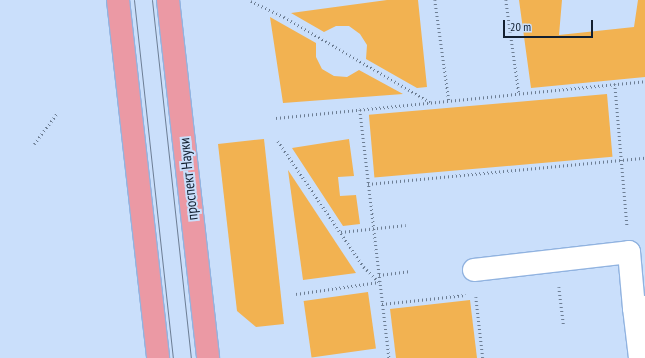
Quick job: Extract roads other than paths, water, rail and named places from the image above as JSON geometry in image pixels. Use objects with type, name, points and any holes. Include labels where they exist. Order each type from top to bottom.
[{"type":"main road","points":[[118,0],[158,358]]},
{"type":"main road","name":"проспект Науки","points":[[168,0],[208,358]]},
{"type":"lane","points":[[474,270],[629,252],[639,308],[640,358]]},
{"type":"tram line","points":[[134,0],[173,358]]},
{"type":"tram line","points":[[152,0],[191,358]]}]
